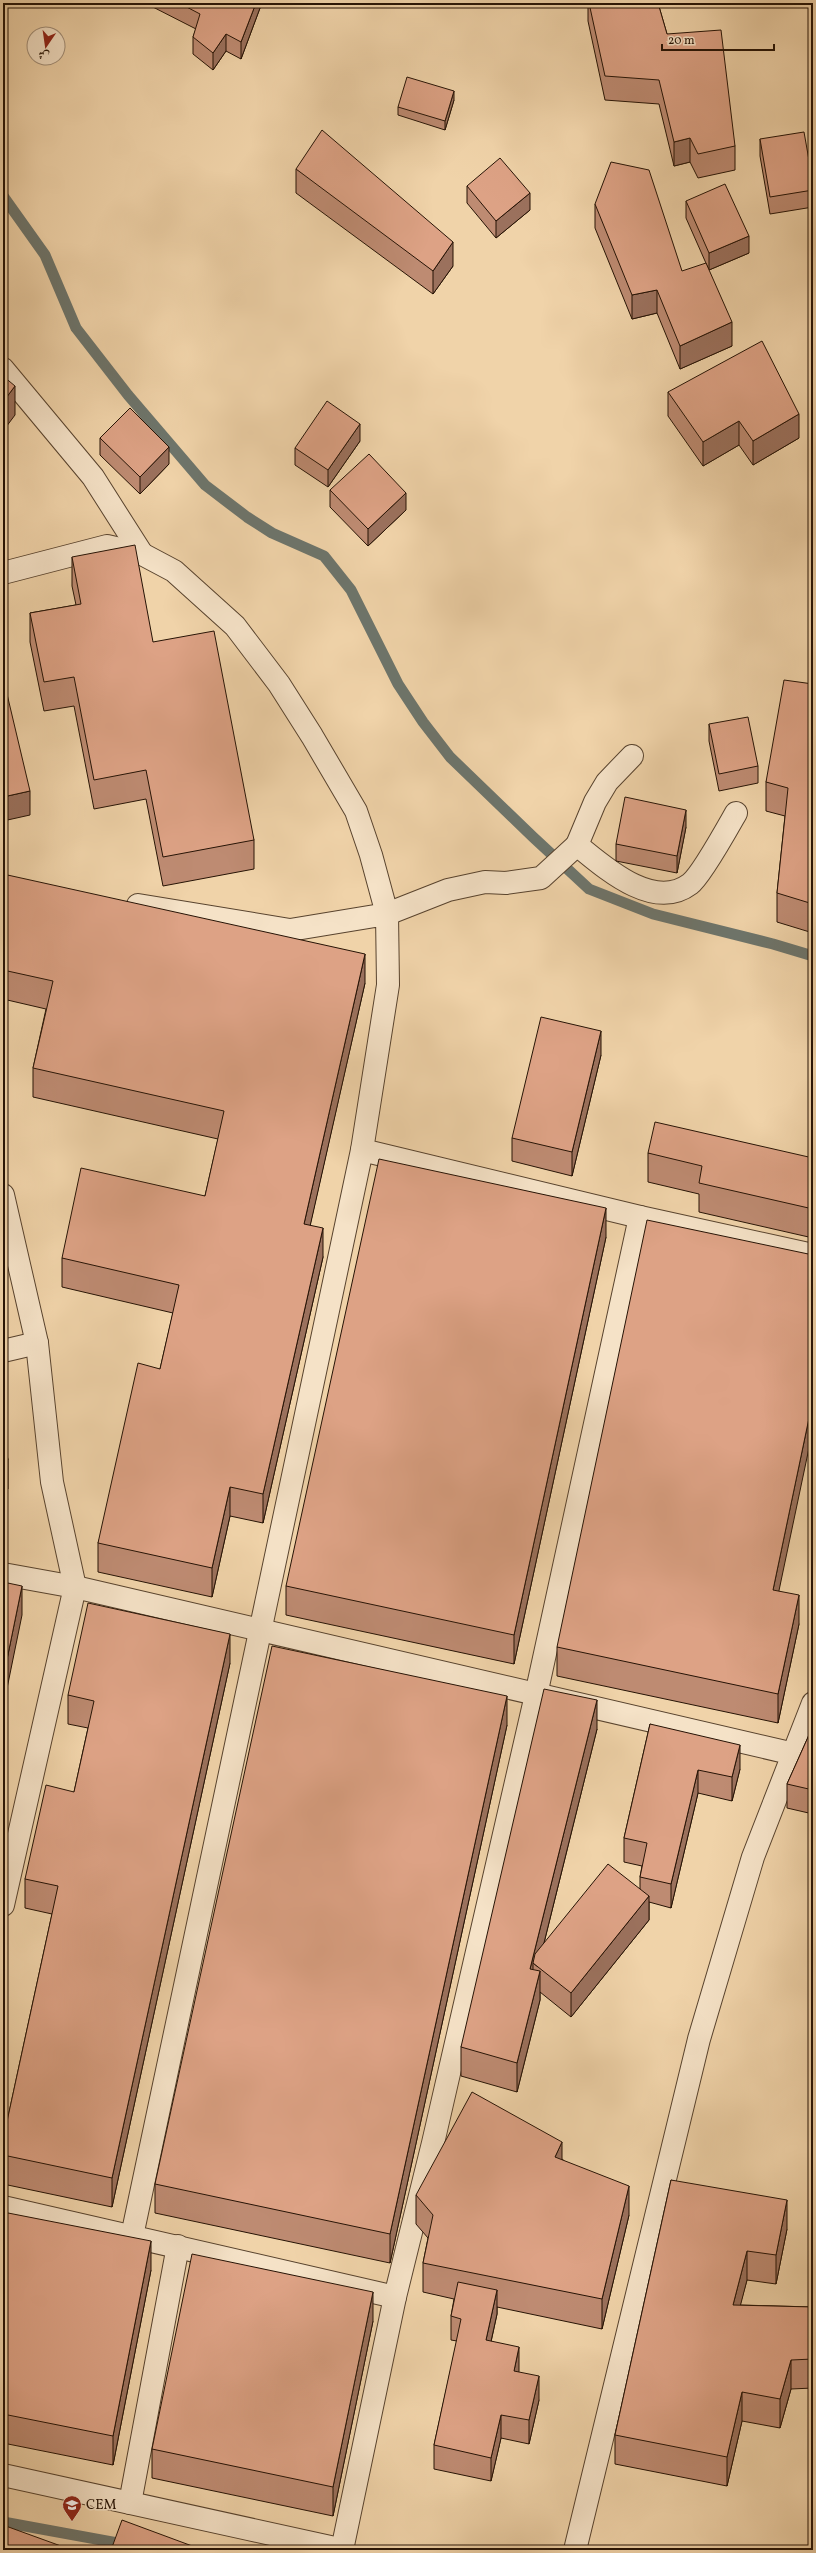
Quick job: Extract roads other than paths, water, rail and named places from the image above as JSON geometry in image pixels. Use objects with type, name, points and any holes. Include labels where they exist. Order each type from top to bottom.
[{"type":"street","points":[[3,369],[93,477],[142,554]]},
{"type":"street","points":[[3,574],[107,546],[142,554],[174,571],[235,626],[279,684],[356,812],[371,855],[387,914],[388,985],[362,1150],[132,2236]]},
{"type":"street","points":[[119,902],[290,930],[387,914],[448,890],[485,882],[506,883],[541,878],[576,845],[599,795],[607,782],[632,756]]},
{"type":"street","points":[[576,845],[616,877],[637,887],[658,892],[675,891],[690,884],[736,813]]},
{"type":"street","points":[[362,1150],[640,1217],[813,1256]]},
{"type":"street","points":[[3,1194],[37,1343],[52,1482],[75,1587],[3,1905]]},
{"type":"street","points":[[3,2475],[343,2550],[395,2297],[433,2143],[536,1695],[640,1217]]},
{"type":"street","points":[[3,1351],[37,1343]]},
{"type":"street","points":[[3,1574],[75,1587],[794,1754]]},
{"type":"street","points":[[575,2550],[699,2039],[753,1857],[813,1703]]},
{"type":"street","points":[[3,2207],[395,2297]]},
{"type":"street","points":[[130,2502],[178,2246]]},
{"type":"waterway","points":[[3,196],[45,255],[76,328],[128,395],[205,485],[247,517],[272,533],[324,556],[351,590],[398,684],[423,722],[450,757],[533,837],[589,889],[653,914],[773,944],[813,956]]},
{"type":"waterway","points":[[3,2522],[156,2550]]},
{"type":"place","name":"CEM","points":[[72,2522]]}]
